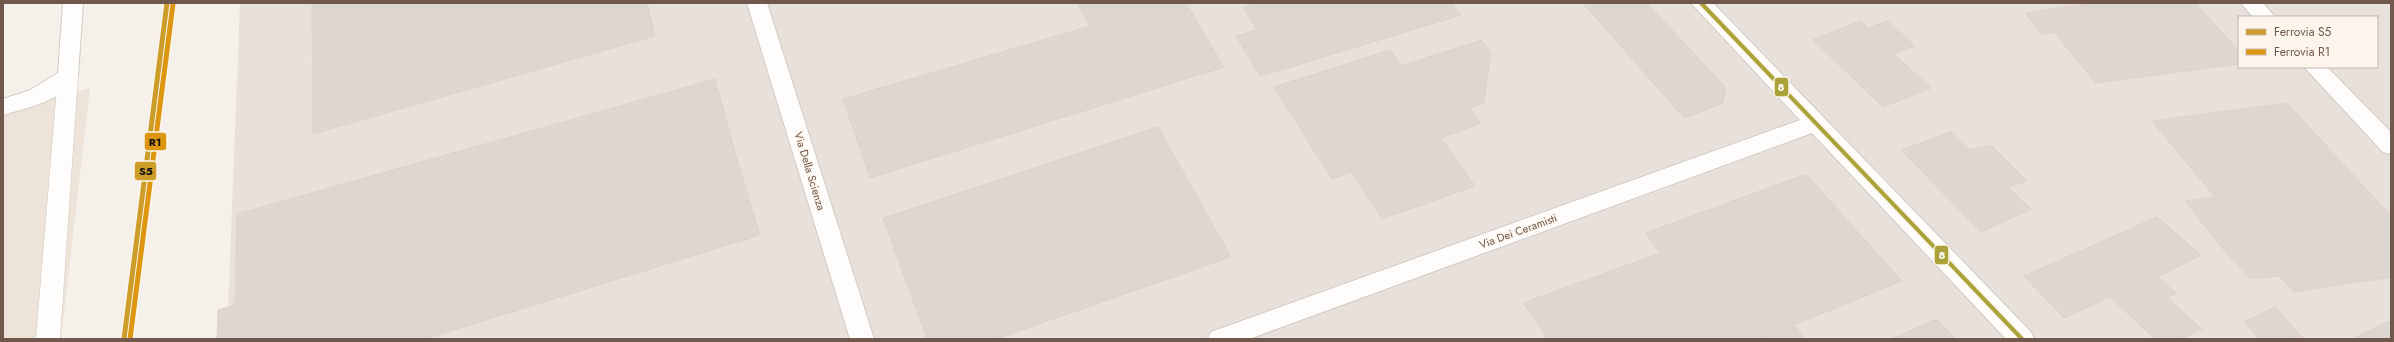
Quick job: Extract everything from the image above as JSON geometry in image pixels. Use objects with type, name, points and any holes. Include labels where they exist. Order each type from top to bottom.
[{"type":"street","points":[[3,107],[37,97],[54,88],[68,76],[73,3]]},
{"type":"street","name":"Via Della Scienza","points":[[757,3],[862,339]]},
{"type":"street","points":[[1700,3],[2022,339]]},
{"type":"street","points":[[2251,3],[2264,16]]},
{"type":"street","points":[[2315,68],[2391,146]]},
{"type":"street","name":"Via Dei Ceramisti","points":[[1220,339],[1816,123]]},
{"type":"lane","points":[[48,339],[68,76]]},
{"type":"shaded area","points":[[240,3],[2391,3],[2391,339],[227,339]]},
{"type":"shaded area","points":[[90,88],[61,339],[3,339],[3,114]]},
{"type":"building","points":[[312,3],[647,3],[655,36],[313,134]]},
{"type":"building","points":[[1077,3],[1186,3],[1224,67],[870,178],[843,99],[1090,26]]},
{"type":"building","points":[[1257,3],[1451,3],[1461,15],[1281,70],[1243,7]]},
{"type":"building","points":[[1583,3],[1647,3],[1726,88],[1723,103],[1684,118]]},
{"type":"building","points":[[2195,3],[2238,50],[2238,64],[2148,76],[2086,4]]},
{"type":"building","points":[[2086,4],[2148,76],[2096,83],[2054,32],[2042,35],[2025,13]]},
{"type":"building","points":[[1860,21],[1868,28],[1888,21],[1915,46],[1894,54],[1931,88],[1883,107],[1813,40]]},
{"type":"building","points":[[1256,30],[1281,70],[1260,76],[1236,36]]},
{"type":"building","points":[[1481,40],[1491,52],[1484,103],[1470,108],[1481,123],[1441,138],[1475,186],[1382,219],[1306,101],[1394,72],[1392,69]]},
{"type":"building","points":[[1390,50],[1402,66],[1392,69],[1394,72],[1306,101],[1352,172],[1332,179],[1274,87]]},
{"type":"building","points":[[715,79],[736,156],[235,305],[237,214]]},
{"type":"building","points":[[2287,103],[2391,216],[2391,277],[2294,292],[2279,276],[2251,279],[2227,254],[2258,249],[2152,121]]},
{"type":"building","points":[[1158,127],[1231,257],[996,339],[927,339],[883,218]]},
{"type":"building","points":[[1951,132],[1970,150],[1991,145],[2027,181],[2008,187],[2031,209],[1981,232],[1901,150]]},
{"type":"building","points":[[736,156],[760,235],[425,339],[217,339],[218,310]]},
{"type":"building","points":[[1806,174],[1902,281],[1794,325],[1805,339],[1766,339],[1673,223]]},
{"type":"building","points":[[2215,197],[2258,249],[2227,254],[2185,201]]},
{"type":"building","points":[[2157,217],[2201,255],[2158,277],[2177,294],[2166,297],[2202,329],[2181,339],[2155,339],[2110,297],[2064,318],[2024,276]]},
{"type":"building","points":[[1673,223],[1766,339],[1548,339],[1523,303],[1660,253],[1646,233]]},
{"type":"building","points":[[2275,307],[2303,338],[2260,339],[2244,322]]},
{"type":"building","points":[[1937,319],[1955,339],[1891,339]]},
{"type":"building","points":[[2391,321],[2391,339],[2352,339],[2385,323]]},
{"type":"rail line","name":"S5","points":[[124,339],[167,3]]},
{"type":"rail line","name":"R1","points":[[130,339],[173,4]]},
{"type":"transit line","name":"8","points":[[1701,3],[2022,339]]}]
